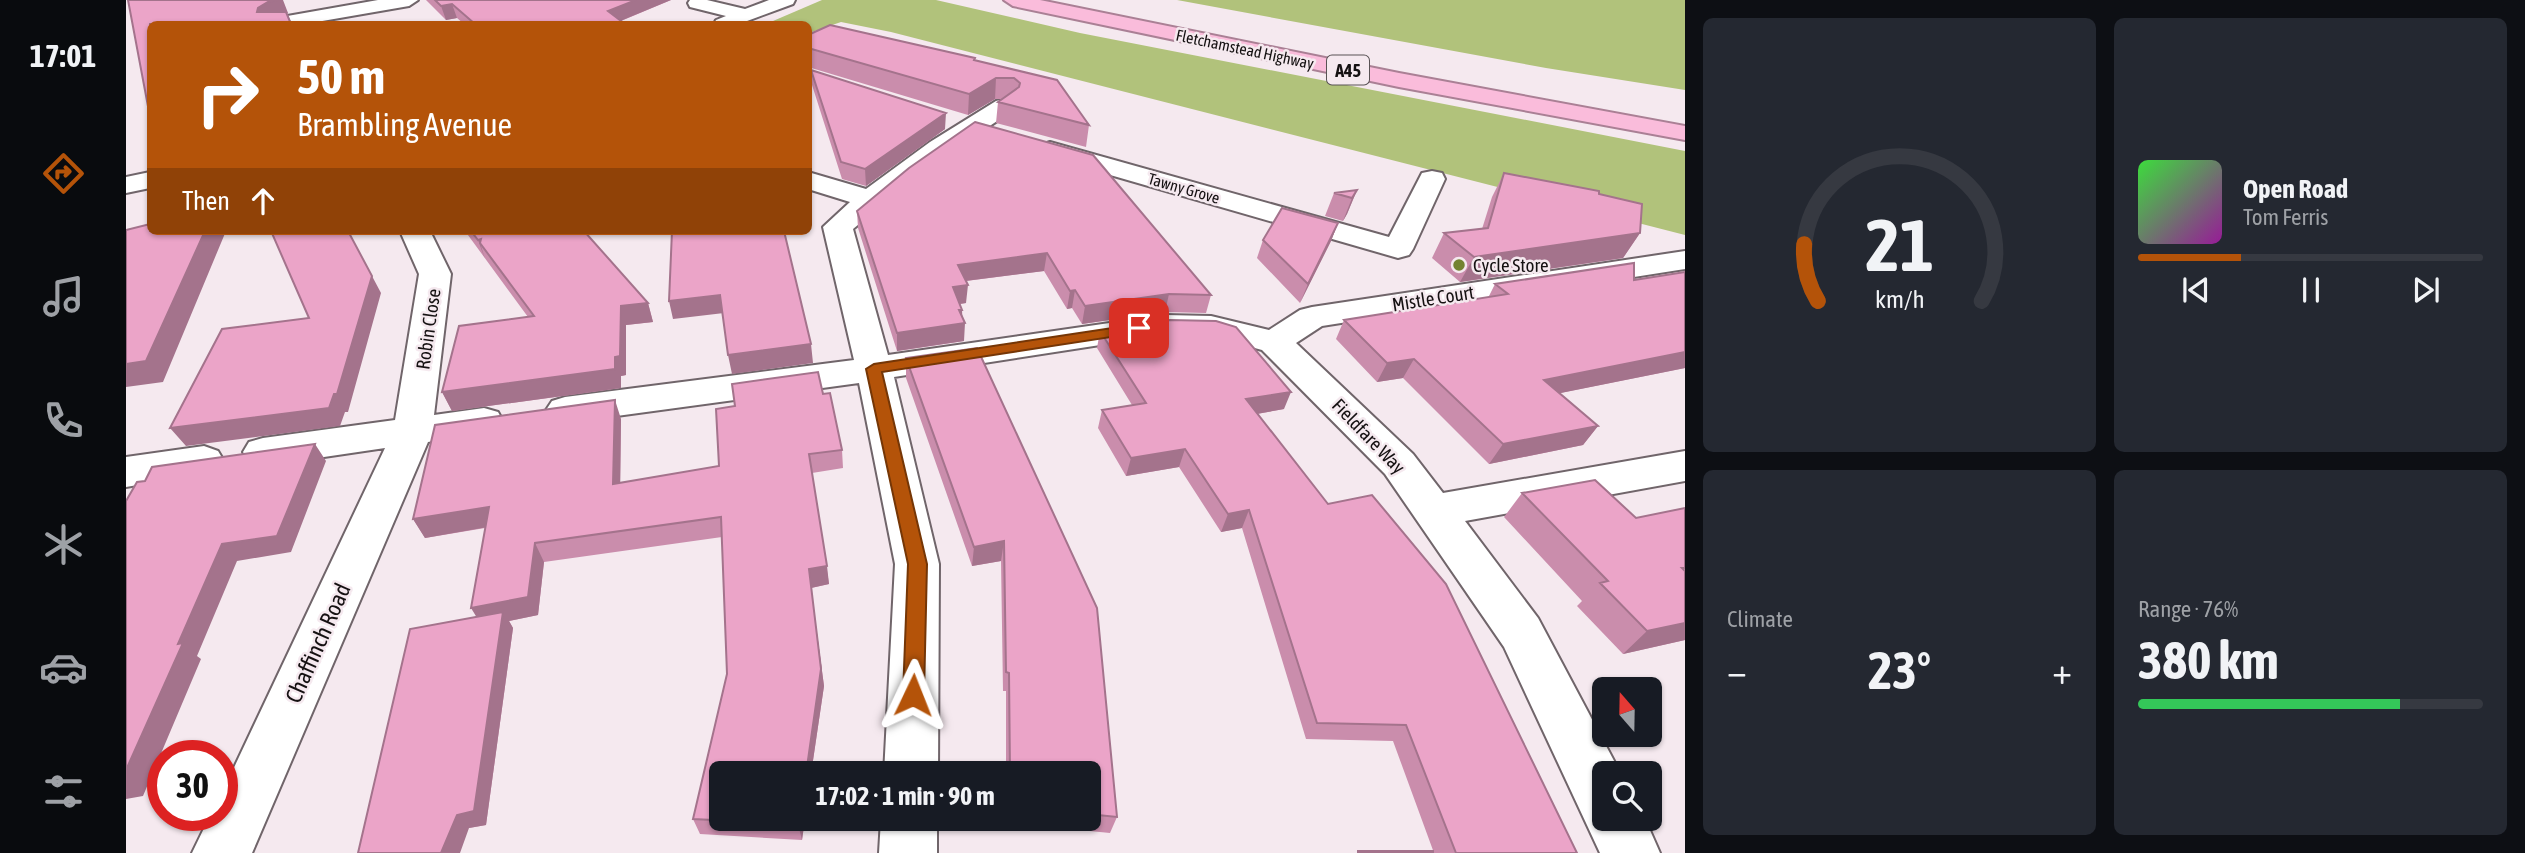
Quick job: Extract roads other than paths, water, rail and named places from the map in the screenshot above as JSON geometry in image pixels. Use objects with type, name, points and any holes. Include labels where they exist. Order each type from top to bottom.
[{"type":"highway","name":"Fletchamstead Highway","points":[[1013,0],[1372,75],[1685,133]]},
{"type":"highway","name":"Fletchamstead Highway","points":[[1106,0],[1533,85],[1685,112]]},
{"type":"street","points":[[291,21],[409,0]]},
{"type":"street","points":[[730,21],[786,0]]},
{"type":"street","points":[[387,2],[403,21]]},
{"type":"street","points":[[676,9],[701,2],[745,15]]},
{"type":"street","points":[[911,761],[917,564],[874,369],[838,227],[869,199],[970,126],[1004,106]]},
{"type":"street","name":"Tawny Grove","points":[[1023,142],[1398,249]]},
{"type":"street","points":[[1381,307],[1398,249],[1432,179]]},
{"type":"street","points":[[126,185],[147,181]]},
{"type":"street","points":[[812,181],[869,199]]},
{"type":"street","name":"Robin Close","points":[[413,431],[435,274],[417,235]]},
{"type":"street","name":"Mistle Court","points":[[1274,342],[1312,317],[1684,260]]},
{"type":"street","points":[[126,472],[874,369],[1166,325],[1211,326],[1274,342]]},
{"type":"street","name":"Fieldfare Way","points":[[1274,342],[1399,464],[1521,633],[1592,775]]},
{"type":"street","name":"Chaffinch Road","points":[[221,853],[245,808],[413,431]]},
{"type":"street","points":[[1433,511],[1685,466]]},
{"type":"street","points":[[908,853],[909,831]]},
{"type":"street","points":[[1620,831],[1631,853]]},
{"type":"place","name":"Cycle Store","points":[[1459,265]]}]
